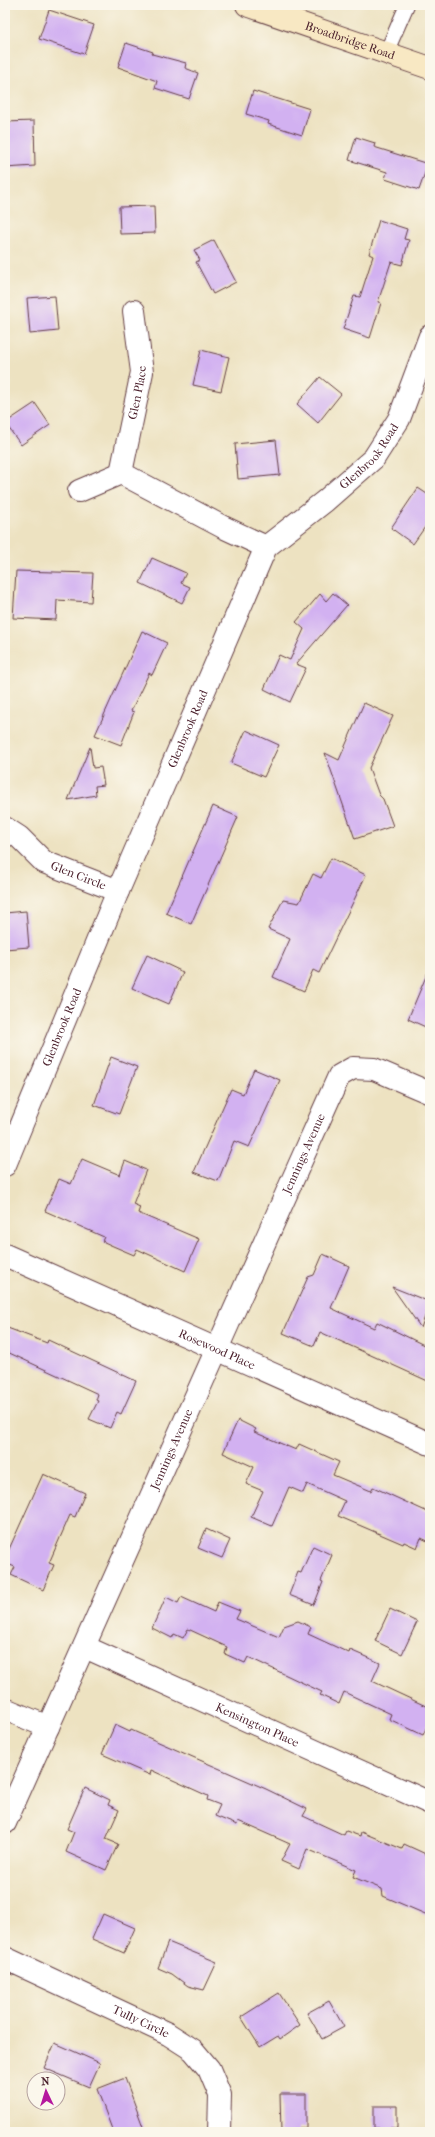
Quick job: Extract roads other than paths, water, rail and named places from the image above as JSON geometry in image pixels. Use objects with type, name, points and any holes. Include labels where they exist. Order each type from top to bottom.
[{"type":"main road","name":"Broadbridge Road","points":[[247,5],[430,68]]},
{"type":"street","name":"Glen Place","points":[[121,473],[142,372],[134,311]]},
{"type":"street","name":"Glenbrook Road","points":[[5,1165],[118,891],[266,547],[324,501],[374,458],[399,419],[430,336]]},
{"type":"street","points":[[79,491],[121,473],[223,527],[266,547]]},
{"type":"street","name":"Glen Circle","points":[[5,828],[19,837],[44,862],[118,891]]},
{"type":"street","name":"Jennings Avenue","points":[[5,1822],[85,1647],[215,1349],[339,1076],[353,1068],[374,1069],[430,1093]]},
{"type":"street","name":"Rosewood Place","points":[[5,1255],[430,1444]]},
{"type":"street","name":"Kensington Place","points":[[85,1647],[430,1803]]},
{"type":"street","points":[[5,1709],[48,1727]]},
{"type":"street","name":"Tully Circle","points":[[5,1958],[168,2034],[193,2050],[209,2069],[220,2095],[219,2132]]},
{"type":"lane","points":[[386,53],[407,5]]}]
